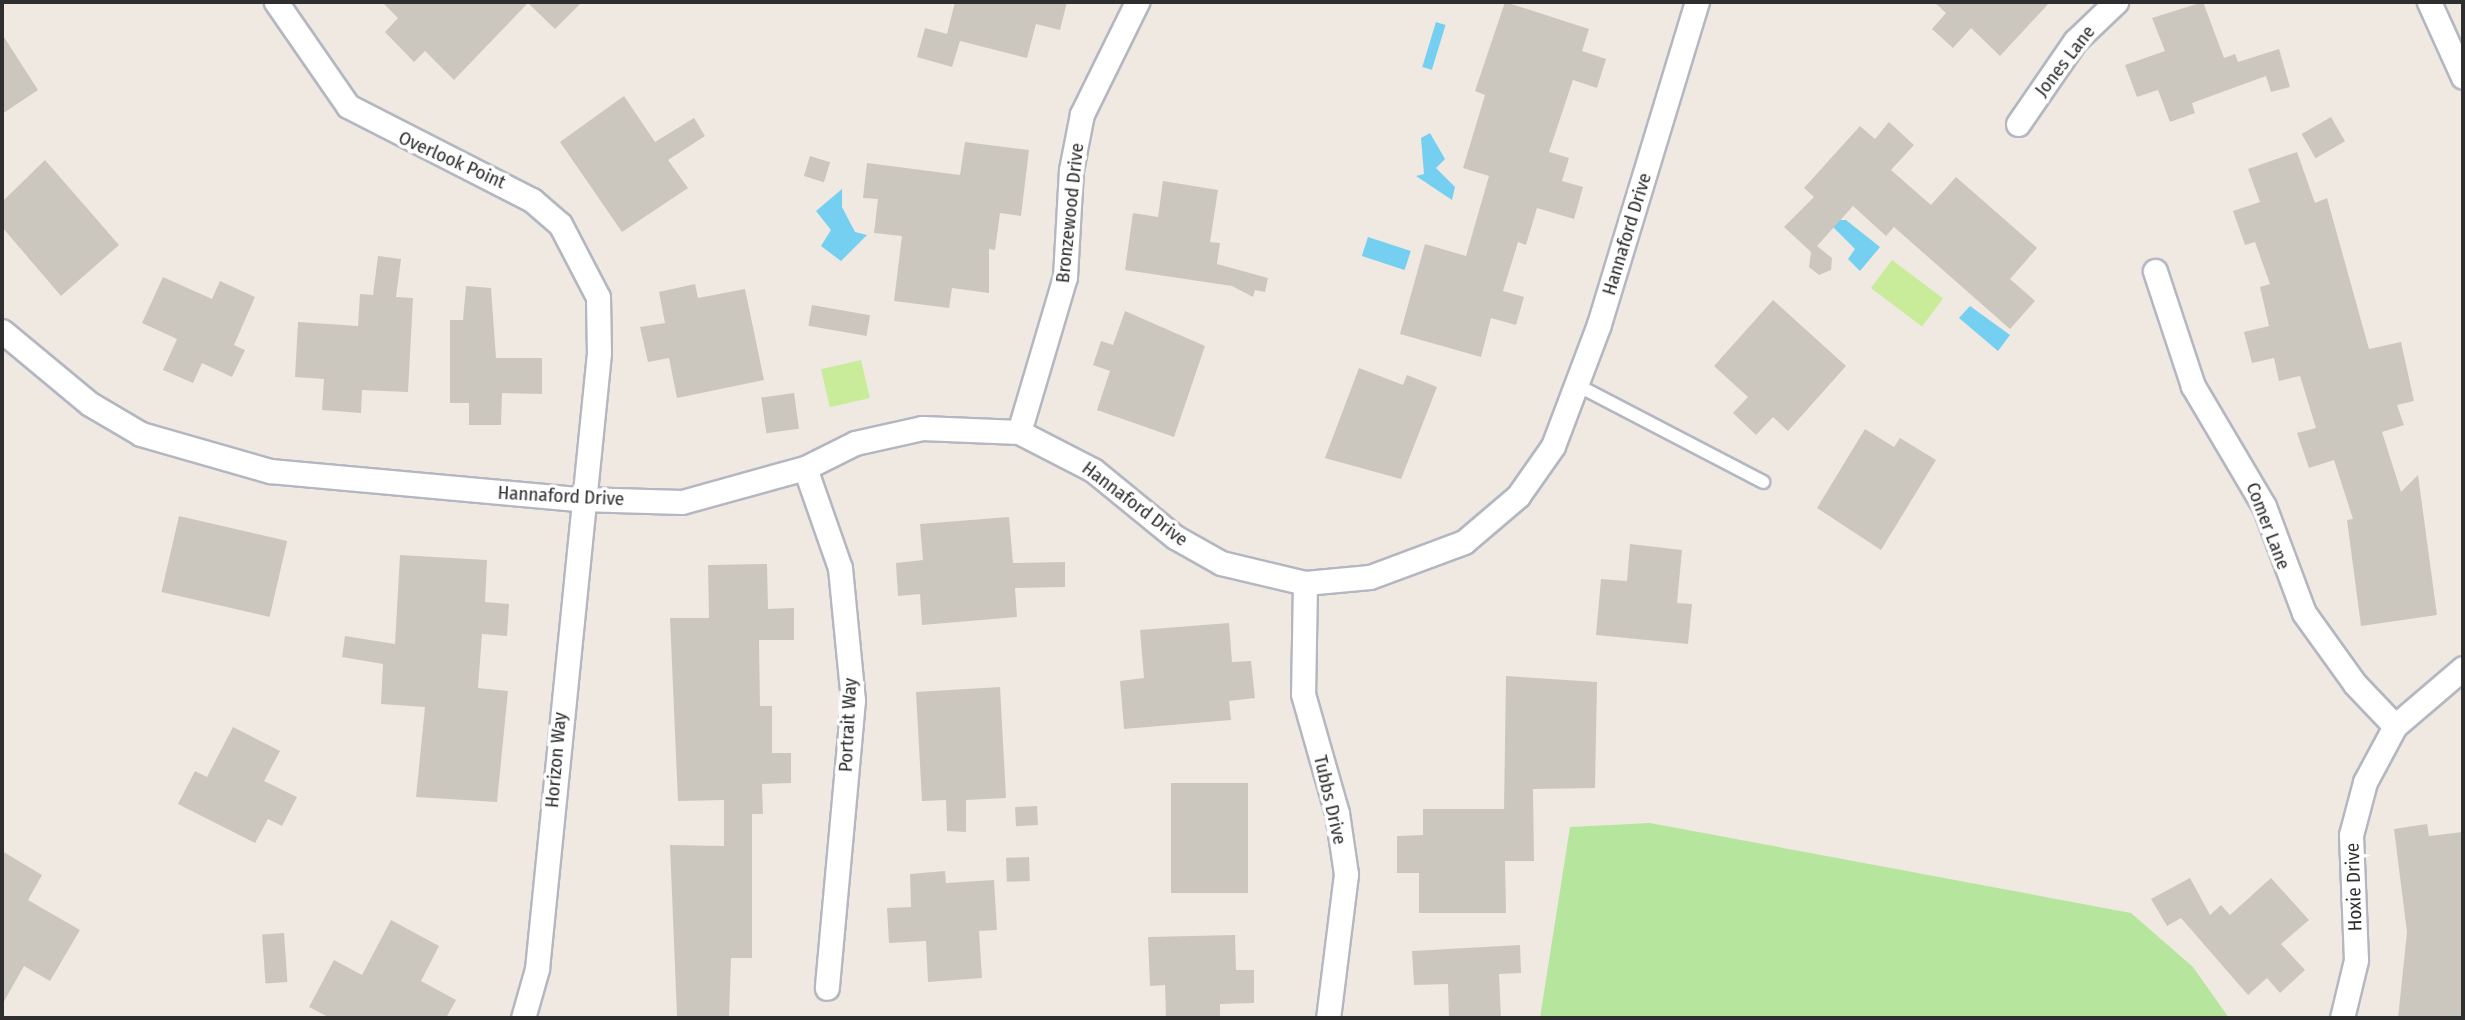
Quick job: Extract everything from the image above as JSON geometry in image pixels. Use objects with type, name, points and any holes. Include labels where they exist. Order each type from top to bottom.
[{"type":"street","name":"Overlook Point","points":[[276,2],[348,106],[453,165],[502,180],[560,225],[598,297],[599,353],[580,499]]},
{"type":"street","name":"Bronzewood Drive","points":[[1019,432],[1065,277],[1071,170],[1082,114],[1137,2]]},
{"type":"street","name":"Hannaford Drive","points":[[2,331],[90,404],[141,434],[198,453],[270,471],[580,499],[682,502],[805,468],[855,443],[922,428],[1019,432],[1093,470],[1175,537],[1221,563],[1305,583],[1402,570],[1464,542],[1538,472],[1577,385],[1697,2]]},
{"type":"street","name":"Jones Lane","points":[[2018,124],[2075,41],[2116,2]]},
{"type":"street","points":[[2428,2],[2462,66]]},
{"type":"street","name":"Comer Lane","points":[[2155,271],[2193,386],[2264,506],[2304,613],[2355,684],[2395,726]]},
{"type":"street","name":"Portrait Way","points":[[805,468],[840,568],[853,700],[827,988]]},
{"type":"street","name":"Horizon Way","points":[[523,1018],[537,969],[580,499]]},
{"type":"street","name":"Tubbs Drive","points":[[1305,583],[1303,695],[1337,813],[1346,874],[1328,1018]]},
{"type":"street","name":"Hoxie Drive","points":[[2342,1018],[2356,960],[2351,835],[2365,782],[2395,726],[2463,668]]},
{"type":"lane","points":[[1577,385],[1763,482]]},
{"type":"green space","points":[[1892,260],[1943,299],[1922,326],[1871,288]]},
{"type":"green space","points":[[861,360],[870,398],[830,407],[821,369]]},
{"type":"green space","points":[[1650,823],[2131,913],[2193,967],[2229,1018],[1540,1018],[1570,827]]},
{"type":"water","points":[[1436,22],[1446,25],[1432,70],[1422,67]]},
{"type":"water","points":[[1430,133],[1445,159],[1436,168],[1455,187],[1452,200],[1416,176],[1424,174],[1421,138]]},
{"type":"water","points":[[842,189],[842,207],[855,232],[867,235],[841,261],[821,246],[831,230],[816,211]]},
{"type":"water","points":[[1836,220],[1846,220],[1880,247],[1860,271],[1848,259],[1855,249],[1833,227]]},
{"type":"water","points":[[1368,237],[1411,251],[1405,270],[1362,256]]},
{"type":"water","points":[[1970,306],[2010,335],[1998,351],[1959,318]]},
{"type":"building","points":[[382,2],[582,2],[555,29],[528,3],[454,80],[425,51],[414,62],[385,32],[398,18]]},
{"type":"building","points":[[955,2],[1067,2],[1060,30],[1036,24],[1027,58],[960,41],[952,67],[917,57],[925,28],[947,34]]},
{"type":"building","points":[[1505,2],[1589,29],[1582,51],[1606,59],[1597,88],[1573,80],[1549,152],[1569,158],[1562,181],[1583,187],[1574,219],[1537,208],[1526,245],[1518,242],[1503,291],[1524,297],[1516,325],[1491,318],[1481,357],[1400,334],[1425,244],[1466,256],[1489,176],[1463,168],[1485,95],[1475,91]]},
{"type":"building","points":[[1934,2],[2050,2],[2000,56],[1971,28],[1953,48],[1932,29],[1946,13]]},
{"type":"building","points":[[2203,2],[2224,58],[2235,54],[2238,62],[2279,49],[2290,87],[2271,92],[2266,76],[2192,103],[2195,113],[2170,122],[2158,90],[2137,97],[2125,65],[2165,51],[2152,18]]},
{"type":"building","points":[[2,34],[38,90],[2,114]]},
{"type":"building","points":[[624,96],[655,142],[694,118],[705,136],[668,160],[688,188],[622,232],[560,142]]},
{"type":"building","points":[[2331,117],[2345,141],[2316,158],[2302,134]]},
{"type":"building","points":[[1889,122],[1914,145],[1891,170],[1931,205],[1956,177],[2037,248],[2010,279],[2035,301],[2010,329],[1894,227],[1886,236],[1853,206],[1817,246],[1832,258],[1831,270],[1819,275],[1809,267],[1811,252],[1784,227],[1814,197],[1804,188],[1860,126],[1875,139]]},
{"type":"building","points":[[965,142],[1029,150],[1021,216],[1000,213],[995,250],[989,249],[989,293],[952,288],[949,308],[894,301],[902,236],[874,233],[878,199],[863,198],[867,163],[960,175]]},
{"type":"building","points":[[2297,152],[2315,203],[2327,198],[2369,349],[2401,342],[2414,401],[2397,405],[2404,425],[2382,432],[2401,492],[2418,475],[2437,615],[2361,626],[2347,520],[2353,519],[2334,460],[2309,468],[2297,433],[2316,428],[2300,376],[2279,381],[2274,358],[2252,363],[2244,332],[2269,326],[2260,287],[2270,284],[2255,242],[2245,245],[2233,211],[2260,202],[2248,169]]},
{"type":"building","points":[[810,156],[830,162],[824,182],[804,176]]},
{"type":"building","points":[[45,160],[119,245],[61,296],[2,227],[2,202]]},
{"type":"building","points":[[1163,181],[1218,190],[1210,242],[1220,243],[1217,264],[1268,278],[1265,292],[1255,290],[1253,297],[1232,286],[1125,270],[1133,213],[1158,217]]},
{"type":"building","points":[[378,256],[401,259],[396,297],[413,298],[408,392],[362,390],[361,413],[322,410],[324,379],[295,377],[298,322],[358,326],[360,294],[373,295]]},
{"type":"building","points":[[163,277],[212,299],[220,281],[255,297],[234,345],[245,350],[232,377],[202,363],[193,383],[163,370],[177,339],[142,323]]},
{"type":"building","points":[[695,284],[698,298],[745,289],[764,380],[677,398],[669,358],[648,362],[640,327],[665,323],[659,292]]},
{"type":"building","points":[[466,286],[491,288],[496,358],[542,358],[542,394],[502,393],[501,425],[469,425],[469,403],[450,403],[450,320],[463,320]]},
{"type":"building","points":[[1773,300],[1846,366],[1788,431],[1773,417],[1756,435],[1733,413],[1748,397],[1714,366]]},
{"type":"building","points":[[812,305],[870,315],[866,336],[808,326]]},
{"type":"building","points":[[1125,311],[1205,346],[1174,437],[1097,410],[1110,371],[1093,365],[1101,341],[1113,345]]},
{"type":"building","points":[[1359,368],[1403,385],[1407,375],[1437,387],[1401,479],[1325,458]]},
{"type":"building","points":[[794,393],[799,429],[766,433],[761,398]]},
{"type":"building","points":[[1865,429],[1894,447],[1900,438],[1936,460],[1881,550],[1817,508]]},
{"type":"building","points":[[179,516],[287,541],[270,617],[161,592]]},
{"type":"building","points":[[1009,517],[1013,563],[1065,562],[1065,587],[1015,588],[1017,617],[922,625],[920,594],[898,596],[896,563],[923,560],[920,524]]},
{"type":"building","points":[[1630,544],[1682,550],[1677,603],[1692,604],[1688,644],[1596,635],[1601,579],[1627,581]]},
{"type":"building","points":[[400,555],[487,560],[485,602],[509,604],[507,636],[482,634],[478,688],[508,691],[497,802],[416,797],[425,707],[381,704],[383,664],[342,657],[345,636],[395,644]]},
{"type":"building","points":[[767,564],[768,609],[794,608],[794,640],[759,640],[760,706],[772,706],[772,753],[791,753],[791,783],[762,784],[763,814],[752,814],[752,958],[731,958],[729,1018],[677,1016],[670,845],[724,846],[724,800],[678,801],[670,618],[709,618],[708,565]]},
{"type":"building","points":[[1229,623],[1232,662],[1251,661],[1255,698],[1229,701],[1231,720],[1124,729],[1120,681],[1144,678],[1140,630]]},
{"type":"building","points":[[1506,676],[1597,682],[1595,788],[1533,789],[1534,861],[1505,861],[1506,913],[1419,913],[1419,873],[1397,873],[1397,836],[1423,835],[1423,809],[1504,809]]},
{"type":"building","points":[[1000,687],[1006,798],[966,800],[966,832],[947,831],[946,800],[922,801],[916,692]]},
{"type":"building","points":[[233,727],[280,751],[264,781],[297,797],[282,826],[268,819],[255,843],[178,804],[195,771],[207,777]]},
{"type":"building","points":[[1171,783],[1248,783],[1248,893],[1171,893]]},
{"type":"building","points":[[1037,806],[1038,825],[1016,826],[1015,807]]},
{"type":"building","points":[[2427,824],[2429,836],[2463,832],[2463,1018],[2398,1018],[2407,932],[2394,829]]},
{"type":"building","points":[[2,851],[42,875],[28,900],[80,930],[50,981],[24,966],[2,1005]]},
{"type":"building","points":[[1029,857],[1030,881],[1007,882],[1006,858]]},
{"type":"building","points":[[945,871],[946,883],[994,880],[997,930],[979,931],[982,978],[928,982],[926,941],[889,943],[887,908],[911,907],[910,874]]},
{"type":"building","points":[[2190,878],[2210,915],[2221,905],[2230,915],[2271,878],[2309,920],[2281,944],[2305,970],[2280,993],[2267,978],[2248,995],[2181,918],[2167,926],[2151,899]]},
{"type":"building","points":[[391,920],[439,946],[421,981],[456,1000],[446,1018],[330,1018],[309,1007],[334,960],[362,975]]},
{"type":"building","points":[[284,933],[287,982],[265,983],[262,935]]},
{"type":"building","points":[[1235,935],[1236,970],[1254,970],[1254,1003],[1220,1004],[1220,1018],[1166,1018],[1165,985],[1150,986],[1148,937]]},
{"type":"building","points":[[1520,945],[1521,973],[1499,974],[1501,1018],[1449,1018],[1448,984],[1414,985],[1412,951]]}]
